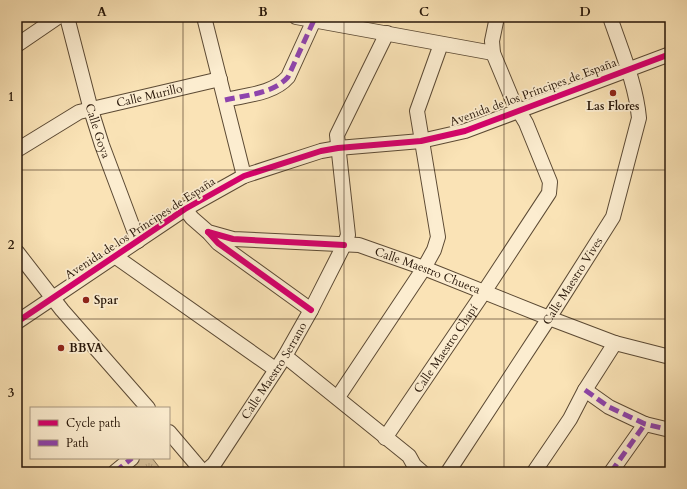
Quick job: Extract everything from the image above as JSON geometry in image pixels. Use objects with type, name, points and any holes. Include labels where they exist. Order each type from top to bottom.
[{"type":"street","points":[[17,45],[58,17]]},
{"type":"street","name":"Calle Goya","points":[[67,17],[91,110],[102,145],[138,241]]},
{"type":"street","points":[[204,17],[244,176]]},
{"type":"street","points":[[296,17],[316,19],[493,53],[492,41],[497,17]]},
{"type":"street","name":"Calle Maestro Vives","points":[[448,472],[613,217],[639,118],[628,69],[610,17]]},
{"type":"street","points":[[225,100],[273,88],[283,83],[288,77],[316,19]]},
{"type":"street","name":"Calle Maestro Serrano","points":[[204,472],[214,464],[284,356],[311,310],[344,245],[348,235],[337,135],[387,33]]},
{"type":"street","points":[[338,398],[424,268],[434,250],[438,237],[417,111],[441,44]]},
{"type":"street","name":"Calle Maestro Chapí","points":[[385,438],[549,193],[550,182],[493,53]]},
{"type":"street","name":"Avenida de los Príncipes de España","points":[[17,322],[185,209],[244,176],[321,150],[421,141],[466,131],[670,54]]},
{"type":"street","name":"Calle Murillo","points":[[17,150],[79,112],[220,79]]},
{"type":"street","name":"Calle Maestro Chueca","points":[[185,209],[192,218],[208,232],[233,239],[359,245],[424,268],[615,343],[670,357]]},
{"type":"street","points":[[208,232],[218,243],[311,310]]},
{"type":"street","points":[[17,252],[52,298],[147,407]]},
{"type":"street","points":[[116,256],[275,369]]},
{"type":"street","points":[[534,472],[570,418],[584,390],[615,343]]},
{"type":"street","points":[[284,356],[409,456],[415,470]]},
{"type":"street","points":[[584,390],[608,407],[645,424],[670,430]]},
{"type":"street","points":[[611,472],[645,424]]},
{"type":"street","points":[[170,433],[204,472]]},
{"type":"street","points":[[115,472],[131,459]]},
{"type":"green space","points":[[137,459],[153,459],[163,472],[121,472]]},
{"type":"marked path","points":[[225,100],[259,93],[282,83],[288,77],[314,20]]},
{"type":"marked path","points":[[585,390],[609,407],[645,424],[670,430]]},
{"type":"marked path","points":[[611,472],[645,424]]},
{"type":"marked path","points":[[115,472],[131,459]]},
{"type":"cycle path","points":[[17,322],[185,209],[244,176],[321,151],[338,148],[421,141],[465,131],[670,54]]},
{"type":"cycle path","points":[[208,232],[233,239],[344,245]]},
{"type":"cycle path","points":[[208,232],[218,243],[311,310]]},
{"type":"place","name":"Las Flores","points":[[613,93]]},
{"type":"place","name":"Spar","points":[[86,300]]},
{"type":"place","name":"BBVA","points":[[61,348]]}]
